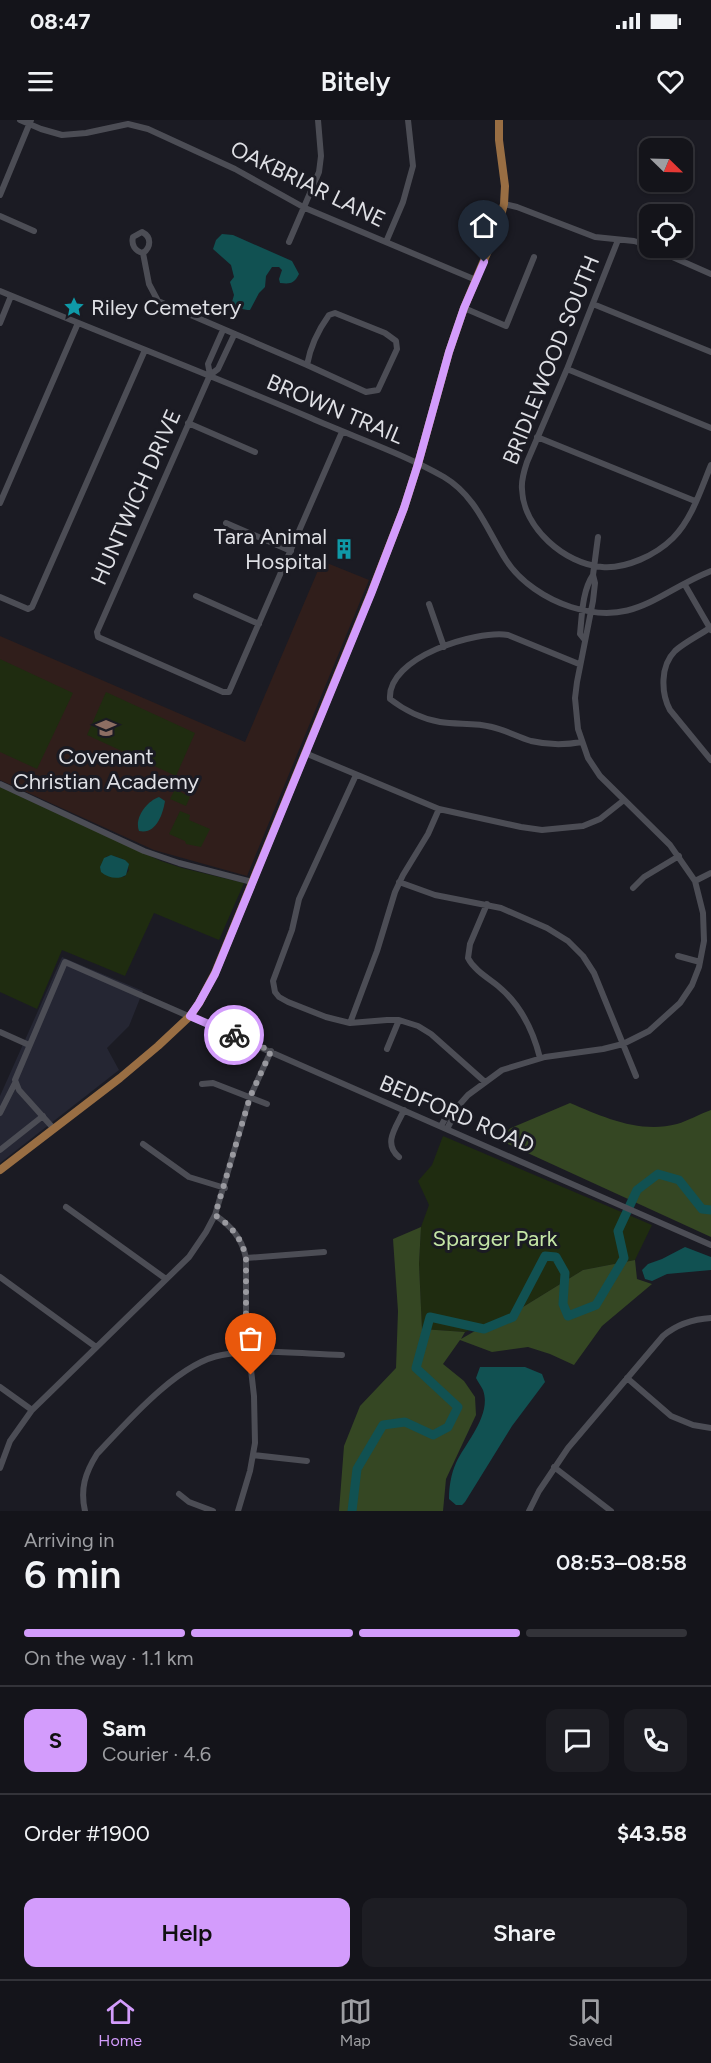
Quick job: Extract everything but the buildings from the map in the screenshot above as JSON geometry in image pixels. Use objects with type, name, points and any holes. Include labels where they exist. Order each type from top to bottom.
[{"type":"main road","points":[[1,1167],[120,1078],[190,1016],[215,974],[404,508],[449,352],[464,308],[498,227],[504,204],[505,186],[499,140],[499,120]]},
{"type":"street","name":"OAKBRIAR LANE","points":[[20,120],[62,135],[86,133],[128,124],[148,129],[235,169],[305,207],[476,280]]},
{"type":"street","points":[[148,129],[152,120]]},
{"type":"street","points":[[289,242],[319,172],[321,156],[318,120]]},
{"type":"street","points":[[386,242],[403,202],[414,166],[408,120]]},
{"type":"street","points":[[0,195],[30,122]]},
{"type":"street","points":[[504,204],[580,232],[639,243]]},
{"type":"street","points":[[0,216],[34,231]]},
{"type":"street","name":"BRIDLEWOOD SOUTH","points":[[594,566],[572,558],[549,543],[540,532],[525,508],[521,491],[522,476],[618,240]]},
{"type":"street","points":[[143,253],[149,284],[158,302],[366,392],[378,390],[381,386],[398,349],[396,341],[385,333],[336,313],[329,315],[312,348],[307,365]]},
{"type":"street","points":[[464,308],[506,326],[534,257]]},
{"type":"street","points":[[675,258],[711,274]]},
{"type":"street","name":"BROWN TRAIL","points":[[0,291],[210,375],[444,477],[464,493],[482,517],[507,561],[524,579],[548,597],[583,610],[606,613],[634,610],[711,571]]},
{"type":"street","points":[[0,323],[11,296]]},
{"type":"street","points":[[593,304],[711,352]]},
{"type":"street","points":[[0,503],[78,323]]},
{"type":"street","points":[[223,330],[208,364],[210,375],[218,369],[234,334]]},
{"type":"street","points":[[0,597],[28,609],[32,607],[145,350]]},
{"type":"street","points":[[567,369],[711,428]]},
{"type":"street","name":"HUNTWICH DRIVE","points":[[210,375],[97,635],[103,640],[223,692],[229,692],[259,624]]},
{"type":"street","points":[[188,423],[255,452]]},
{"type":"street","points":[[196,596],[259,624],[342,432]]},
{"type":"street","points":[[537,437],[695,501]]},
{"type":"street","points":[[594,566],[624,565],[661,548],[679,532],[688,519],[711,465]]},
{"type":"street","points":[[226,523],[291,551]]},
{"type":"street","points":[[444,1128],[460,1104],[502,1070],[540,1058],[623,1044],[649,1031],[671,1013],[692,985],[700,962],[703,950],[703,913],[695,880],[679,856],[592,766],[576,719],[575,698],[579,664],[591,611],[598,537]]},
{"type":"street","points":[[584,639],[580,634],[583,610],[588,583],[593,575]]},
{"type":"street","points":[[685,585],[711,628],[672,654],[665,671],[663,686],[666,704],[711,760]]},
{"type":"street","points":[[429,604],[444,647]]},
{"type":"street","points":[[579,664],[524,640],[500,634],[483,636],[429,652],[412,662],[393,683],[390,699],[416,714],[439,722],[490,726],[542,743],[582,742]]},
{"type":"street","points":[[305,753],[439,809],[542,830],[583,826],[600,819],[624,800]]},
{"type":"street","points":[[356,775],[299,899],[292,930],[272,986],[279,997],[326,1017],[350,1023],[399,1020],[424,1029],[485,1082]]},
{"type":"street","points":[[0,784],[154,855],[252,882]]},
{"type":"street","points":[[350,1023],[377,951],[399,882],[428,834],[439,809]]},
{"type":"street","points":[[633,888],[644,877],[679,856]]},
{"type":"street","points":[[695,880],[711,873]]},
{"type":"street","points":[[399,882],[435,895],[487,904],[512,912],[559,934],[576,948],[594,973],[636,1076]]},
{"type":"street","points":[[487,904],[470,944],[468,958],[470,963],[512,999],[521,1011],[536,1040],[540,1058]]},
{"type":"street","points":[[703,950],[711,951]]},
{"type":"street","points":[[678,956],[700,962]]},
{"type":"street","name":"BEDFORD ROAD","points":[[29,1045],[64,962],[711,1245]]},
{"type":"street","points":[[387,1049],[399,1020]]},
{"type":"street","points":[[0,1032],[29,1045],[15,1083],[0,1113]]},
{"type":"street","points":[[0,1468],[9,1442],[32,1410],[189,1257],[206,1232],[225,1188],[250,1097],[271,1051]]},
{"type":"street","points":[[15,1083],[54,1129]]},
{"type":"street","points":[[202,1084],[213,1083],[267,1104]]},
{"type":"street","points":[[399,1157],[392,1151],[390,1144],[404,1110]]},
{"type":"street","points":[[0,1150],[43,1116]]},
{"type":"street","points":[[143,1144],[189,1177],[225,1188]]},
{"type":"street","points":[[66,1207],[165,1278]]},
{"type":"street","points":[[215,1215],[236,1233],[245,1250],[246,1258],[246,1326],[254,1419],[253,1455],[238,1511]]},
{"type":"street","points":[[246,1258],[324,1252]]},
{"type":"street","points":[[0,1277],[96,1347]]},
{"type":"street","points":[[529,1511],[554,1467],[669,1331],[701,1319],[711,1318]]},
{"type":"street","points":[[85,1511],[82,1496],[84,1480],[97,1454],[159,1391],[186,1369],[220,1355],[249,1353],[342,1355]]},
{"type":"street","points":[[627,1378],[671,1416],[693,1425],[711,1428]]},
{"type":"street","points":[[0,1387],[32,1410]]},
{"type":"street","points":[[253,1455],[307,1461]]},
{"type":"street","points":[[554,1467],[611,1511]]},
{"type":"street","points":[[179,1494],[189,1502],[213,1511]]},
{"type":"shaded area","points":[[222,234],[233,235],[292,261],[299,274],[291,283],[280,283],[282,270],[279,267],[272,267],[266,276],[265,287],[250,310],[238,307],[232,302],[234,295],[230,282],[234,277],[231,265],[213,249],[216,240]]},
{"type":"shaded area","name":"Covenant Christian Academy","points":[[322,561],[369,580],[247,876],[154,850],[0,780],[0,636],[245,742]]},
{"type":"shaded area","points":[[159,797],[165,801],[158,822],[150,830],[139,831],[140,816],[150,802]]},
{"type":"shaded area","points":[[111,855],[129,864],[126,875],[113,878],[101,872],[100,867],[104,858]]},
{"type":"shaded area","points":[[62,957],[143,991],[129,1026],[107,1048],[119,1070],[0,1163],[0,1096]]},
{"type":"shaded area","points":[[570,1103],[595,1114],[649,1127],[677,1124],[711,1110],[711,1237],[497,1139],[511,1128]]},
{"type":"shaded area","points":[[421,1227],[419,1264],[422,1329],[465,1332],[461,1339],[489,1323],[510,1315],[583,1270],[635,1260],[637,1279],[652,1284],[602,1326],[574,1365],[528,1347],[492,1352],[460,1340],[443,1364],[464,1381],[475,1397],[476,1415],[446,1479],[443,1511],[339,1511],[344,1446],[360,1406],[396,1368],[398,1311],[393,1239]]},
{"type":"shaded area","points":[[685,1247],[711,1257],[711,1270],[667,1274],[652,1281],[645,1279],[642,1270],[648,1264]]},
{"type":"shaded area","points":[[480,1367],[525,1367],[542,1374],[545,1382],[512,1426],[465,1502],[462,1505],[456,1505],[449,1499],[453,1472],[460,1455],[477,1428],[484,1409],[483,1390],[476,1378]]},
{"type":"green space","points":[[0,659],[73,693],[37,769],[0,752]]},
{"type":"green space","points":[[106,692],[195,733],[176,776],[87,735]]},
{"type":"green space","points":[[0,787],[161,861],[244,883],[219,940],[154,913],[125,976],[62,950],[37,1009],[0,992]],"holes":[[[107,856],[125,860],[129,870],[124,877],[100,867]]]},
{"type":"green space","points":[[175,789],[190,797],[186,806],[170,799]]},
{"type":"green space","points":[[180,811],[190,815],[189,820],[210,829],[201,847],[186,844],[185,841],[169,834]]},
{"type":"green space","name":"Sparger Park","points":[[443,1136],[652,1225],[635,1260],[583,1270],[510,1315],[465,1332],[422,1329],[419,1264],[421,1227],[429,1205],[418,1181],[432,1165]]},
{"type":"waterway","points":[[352,1511],[357,1469],[383,1425],[405,1422],[433,1435],[448,1427],[458,1407],[416,1368],[430,1317],[484,1329],[513,1317],[545,1256],[556,1257],[565,1273],[563,1304],[568,1316],[596,1305],[624,1258],[618,1231],[637,1190],[658,1174],[679,1180],[702,1209],[711,1210]]},
{"type":"way so far","points":[[234,1035],[271,1051],[250,1097],[225,1188],[215,1215],[236,1233],[245,1250],[246,1326],[251,1375]]},
{"type":"place","name":"Riley Cemetery","points":[[74,307]]},
{"type":"place","name":"Tara Animal Hospital","points":[[344,549]]},
{"type":"place","name":"Covenant Christian Academy","points":[[106,728]]},
{"type":"route","points":[[234,1035],[190,1016],[215,974],[371,594],[412,485],[449,352],[464,308],[484,262]]}]
